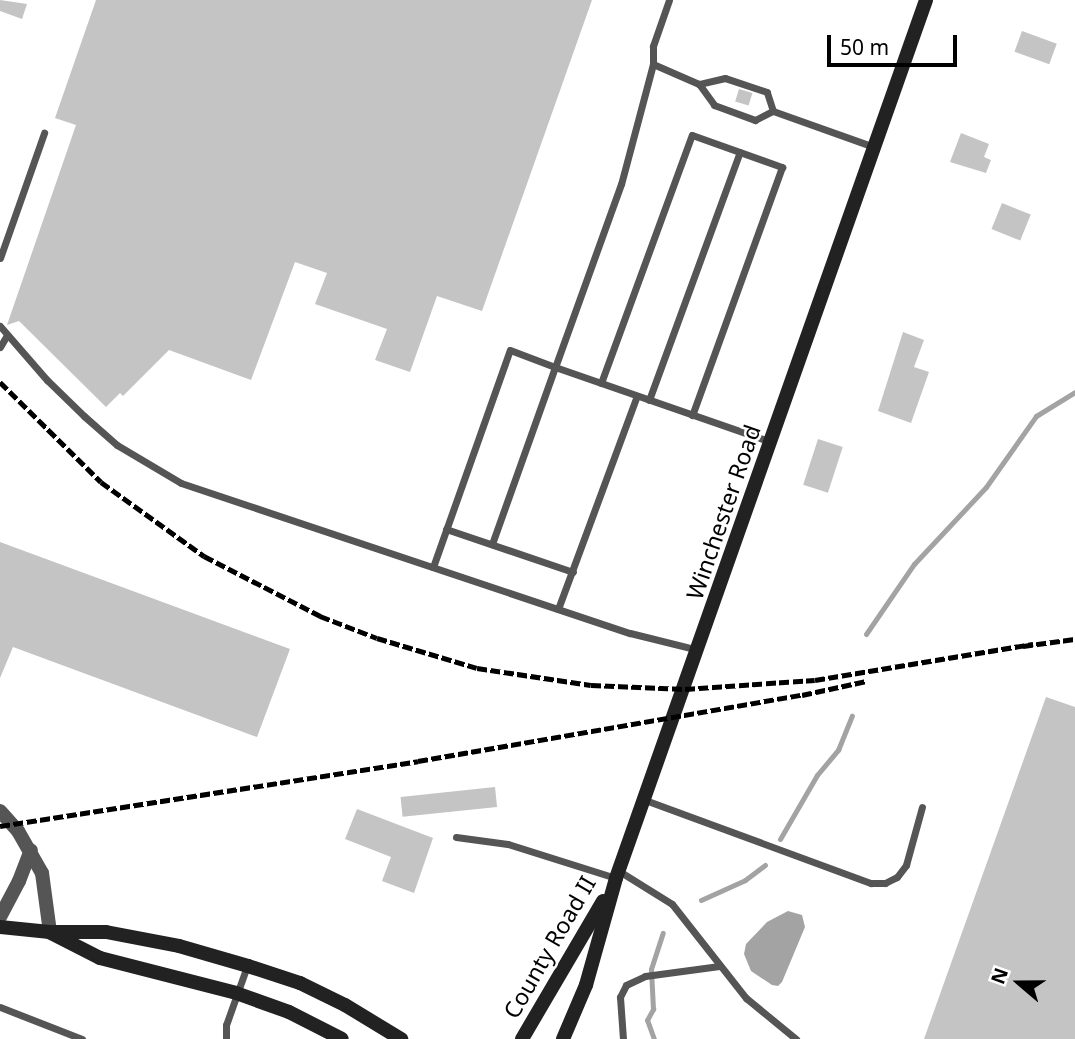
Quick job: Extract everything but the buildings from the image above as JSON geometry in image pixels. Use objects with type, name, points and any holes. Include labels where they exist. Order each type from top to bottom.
[{"type":"main road","name":"Winchester Road","points":[[563,1039],[586,985],[617,875],[699,650],[926,0]]},
{"type":"main road","name":"County Road II","points":[[522,1039],[617,875]]},
{"type":"main road","points":[[0,927],[50,932],[106,932],[179,946],[300,983],[401,1039]]},
{"type":"main road","points":[[50,932],[100,958],[236,993],[289,1012],[342,1039]]},
{"type":"street","points":[[0,811],[31,849],[42,873],[50,932]]},
{"type":"street","points":[[0,917],[19,881],[31,849]]},
{"type":"lane","points":[[492,544],[621,184],[653,64],[653,46],[669,0]]},
{"type":"lane","points":[[653,64],[699,84],[714,105],[755,120],[773,111],[875,147]]},
{"type":"lane","points":[[699,84],[725,78],[767,92],[773,111]]},
{"type":"lane","points":[[0,258],[44,133]]},
{"type":"lane","points":[[601,383],[692,135],[782,167],[692,415]]},
{"type":"lane","points":[[649,400],[740,152]]},
{"type":"lane","points":[[0,326],[83,416],[150,467],[222,498],[651,639],[699,650]]},
{"type":"lane","points":[[0,347],[7,335]]},
{"type":"lane","points":[[433,567],[510,350],[771,442]]},
{"type":"lane","points":[[558,609],[637,396]]},
{"type":"lane","points":[[446,529],[573,572]]},
{"type":"lane","points":[[645,800],[871,883],[885,883],[897,877],[906,865],[922,807]]},
{"type":"lane","points":[[456,837],[509,844],[617,875],[672,904],[719,966],[756,1008],[796,1039]]},
{"type":"lane","points":[[226,1039],[226,1025],[248,966]]},
{"type":"lane","points":[[623,1039],[620,998],[636,978],[719,966]]},
{"type":"lane","points":[[0,1007],[82,1039]]},
{"type":"shaded area","points":[[788,911],[802,915],[805,927],[782,982],[778,986],[772,985],[751,971],[744,954],[746,944],[767,922]]},
{"type":"waterway","points":[[866,634],[914,564],[986,487],[1036,416],[1075,392]]},
{"type":"waterway","points":[[780,839],[817,775],[838,750],[852,716]]},
{"type":"waterway","points":[[701,900],[745,880],[765,865]]},
{"type":"waterway","points":[[654,1039],[647,1020],[653,1009],[651,969],[663,933]]},
{"type":"railway","points":[[0,382],[101,482],[204,556],[320,616],[377,638],[477,668],[591,685],[685,689],[815,680],[1033,644]]},
{"type":"railway","points":[[1023,646],[1075,639]]},
{"type":"railway","points":[[0,826],[418,761],[802,695],[866,681]]}]
